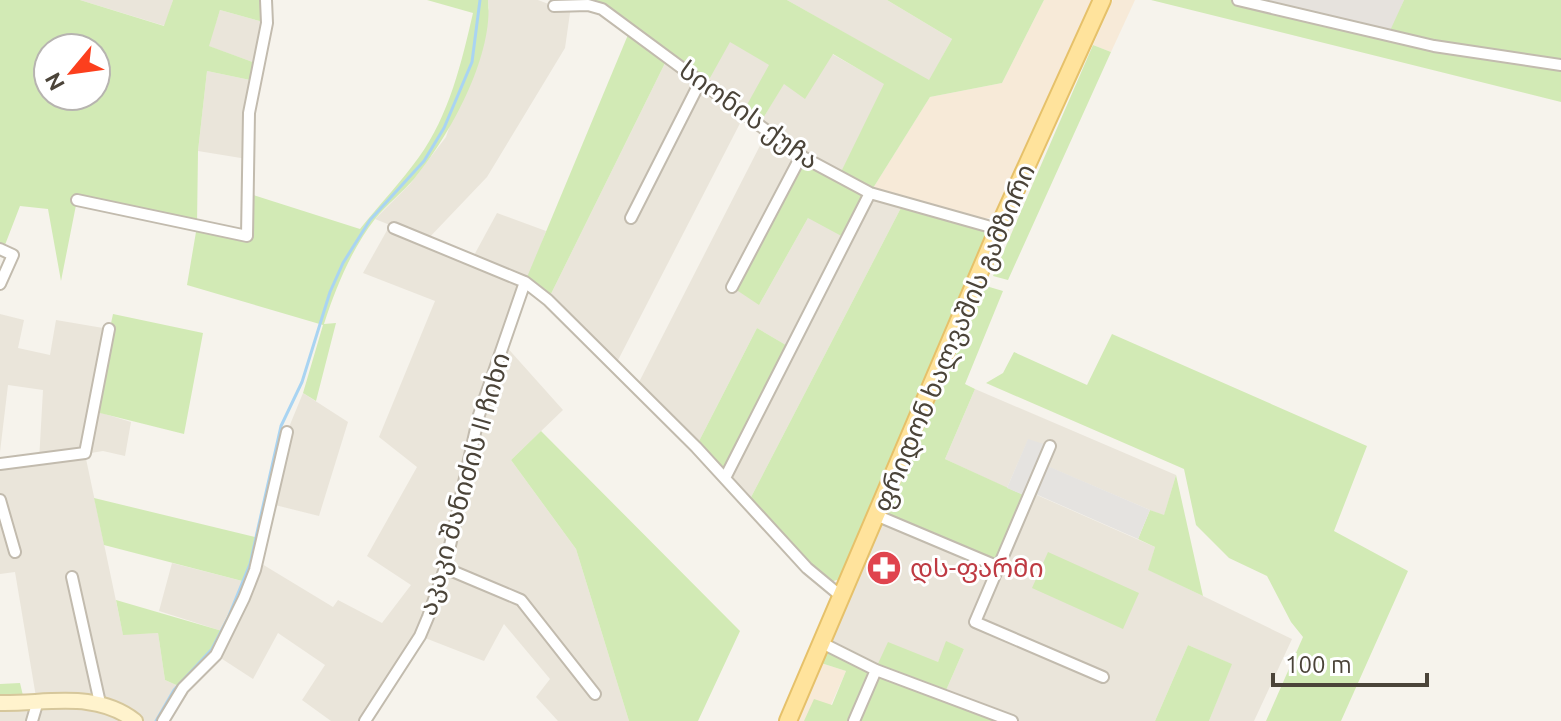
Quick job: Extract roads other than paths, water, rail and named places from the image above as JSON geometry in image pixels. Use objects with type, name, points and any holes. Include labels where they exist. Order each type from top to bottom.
[{"type":"main road","name":"ფრიდონ ხალვაშის გამზირი","points":[[788,721],[998,229],[1102,0]]},
{"type":"street","points":[[77,200],[247,236],[249,113],[267,23],[266,0]]},
{"type":"street","points":[[1238,0],[1434,46],[1561,65]]},
{"type":"street","name":"სიონის ქუჩა","points":[[554,6],[602,9],[801,156],[870,193],[998,229]]},
{"type":"street","points":[[631,218],[701,80]]},
{"type":"street","points":[[732,287],[801,156]]},
{"type":"street","points":[[725,478],[870,193]]},
{"type":"street","points":[[394,228],[525,282],[626,376],[807,568],[842,597]]},
{"type":"street","points":[[0,249],[13,255],[0,284]]},
{"type":"street","name":"აკაკი შანიძის II ჩიხი","points":[[365,721],[420,636],[445,568],[479,415],[525,282]]},
{"type":"street","points":[[0,464],[85,453],[109,329]]},
{"type":"street","points":[[163,721],[183,688],[216,655],[244,598],[255,570],[287,432]]},
{"type":"street","points":[[1050,446],[975,622],[1103,677]]},
{"type":"street","points":[[0,500],[15,552]]},
{"type":"street","points":[[878,516],[999,567]]},
{"type":"street","points":[[445,568],[521,600],[595,694]]},
{"type":"street","points":[[72,577],[100,703]]},
{"type":"street","points":[[822,643],[876,670],[1012,721]]},
{"type":"street","points":[[854,721],[876,670]]},
{"type":"street","points":[[0,703],[37,704],[73,699],[115,708],[135,721]]},
{"type":"street","points":[[32,721],[37,704]]},
{"type":"waterway","points":[[156,721],[174,690],[212,649],[228,618],[250,564],[281,426],[302,382],[330,292],[343,263],[370,220],[424,161],[444,128],[472,62],[480,0]]},
{"type":"place","name":"დს-ფარმი","points":[[884,568]]}]
